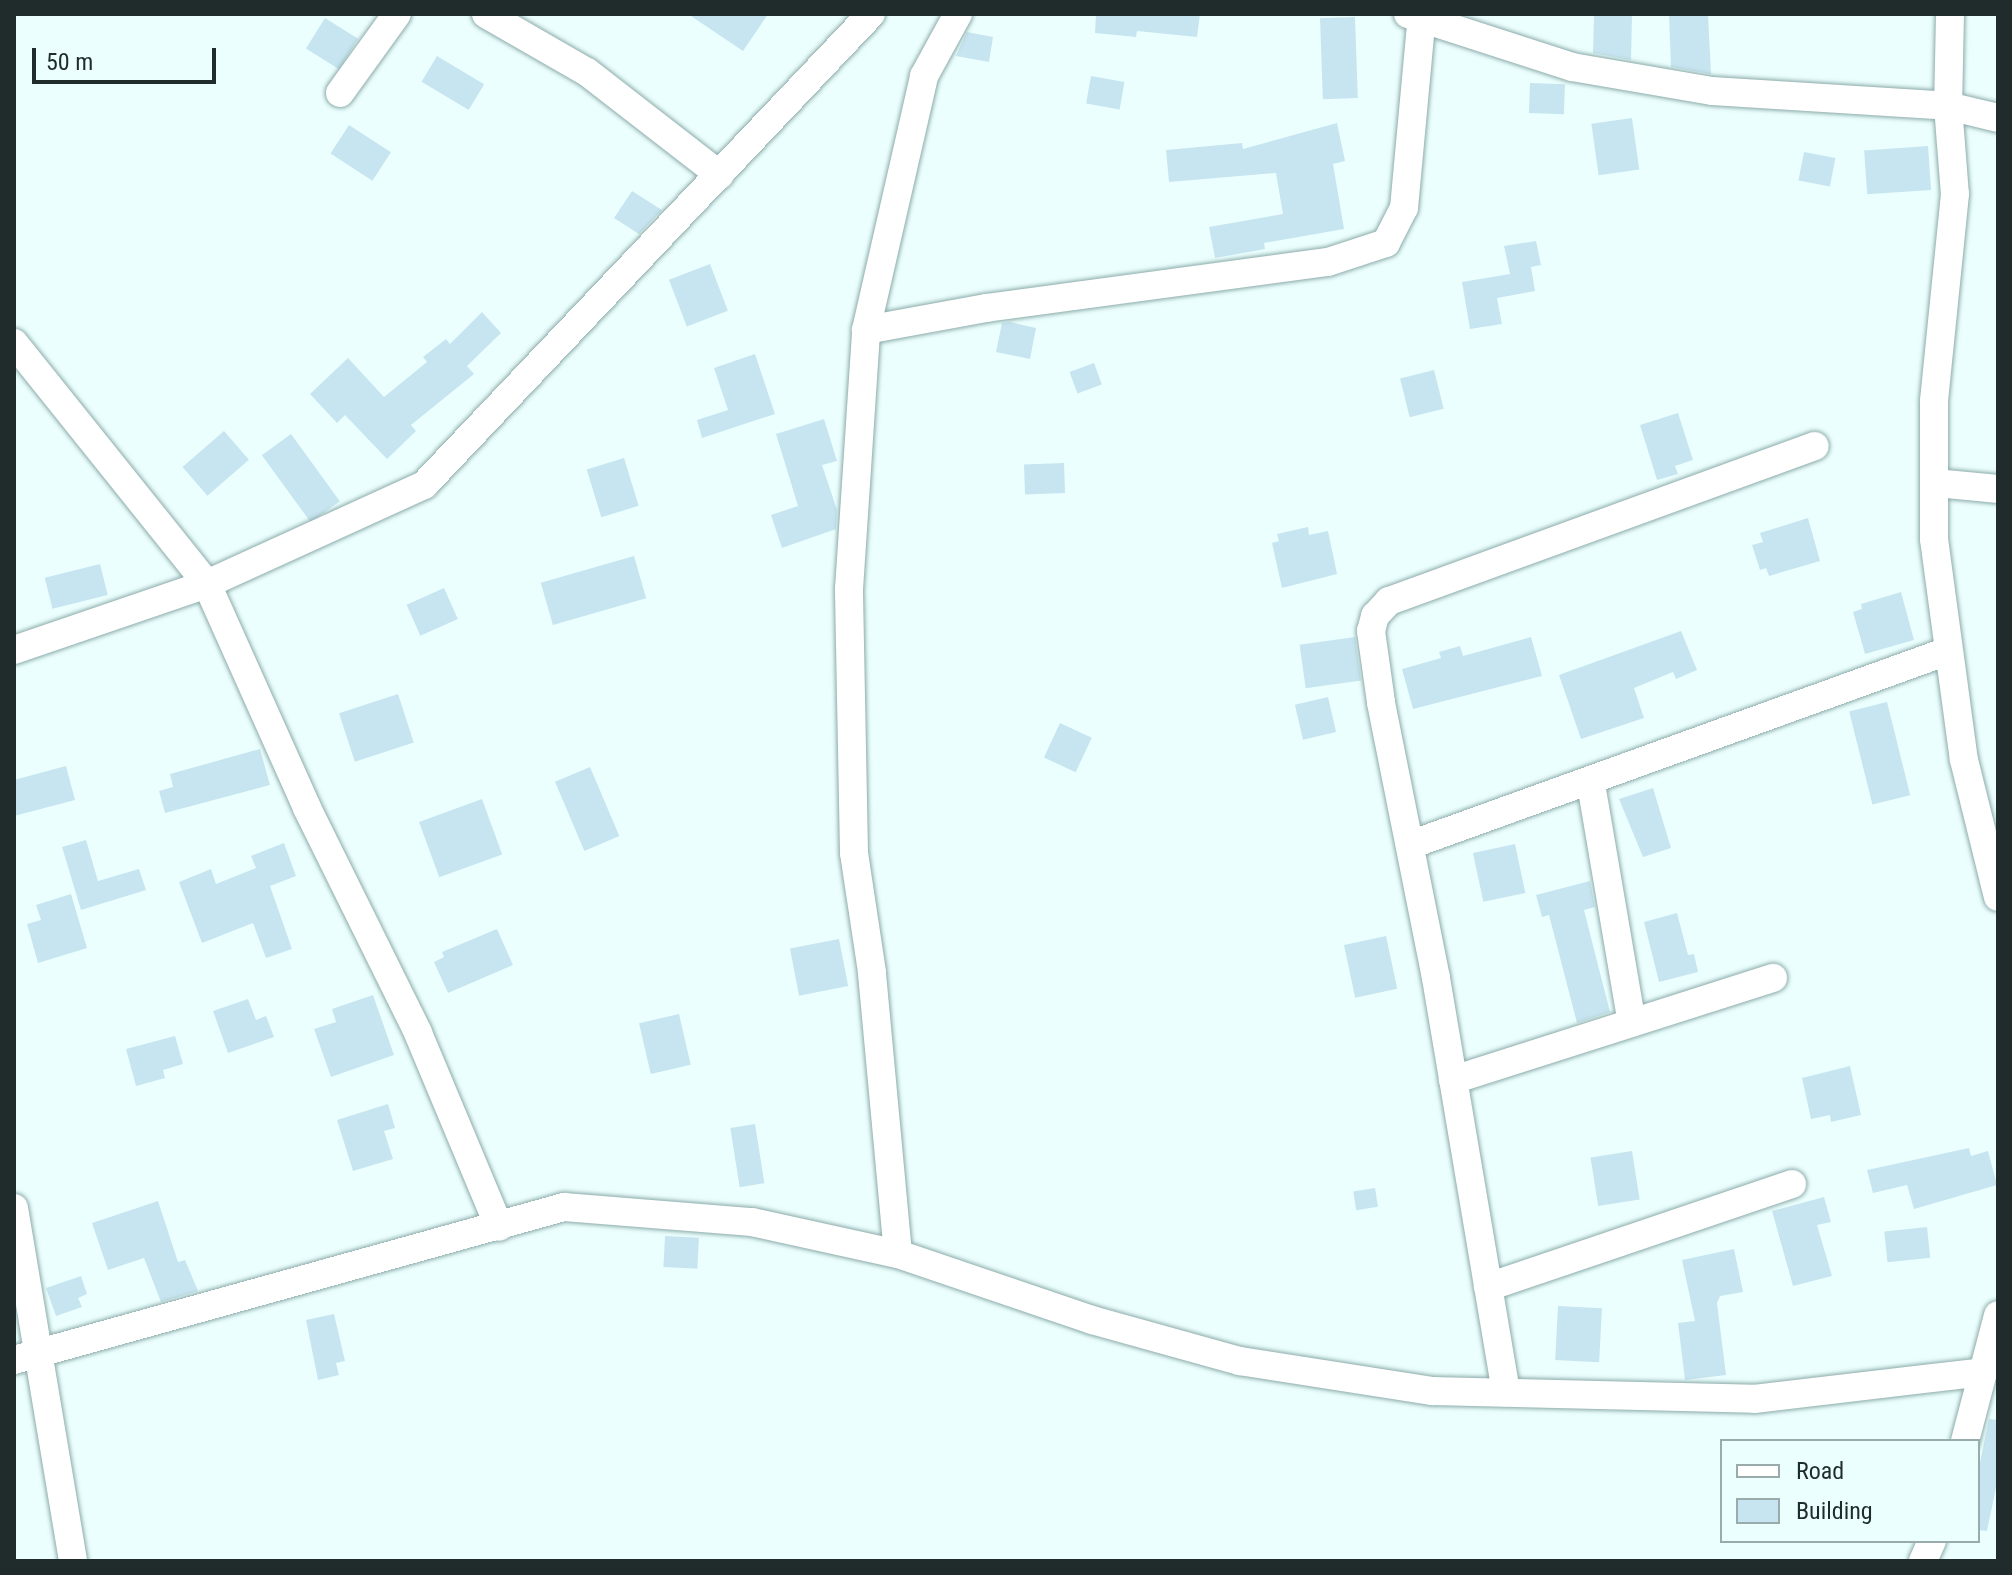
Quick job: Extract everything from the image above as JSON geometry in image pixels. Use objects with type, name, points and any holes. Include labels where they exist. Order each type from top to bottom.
[{"type":"street","points":[[340,93],[397,14]]},
{"type":"street","points":[[486,14],[587,72],[720,175]]},
{"type":"street","points":[[14,650],[207,584],[424,485],[871,14]]},
{"type":"street","points":[[898,1254],[872,972],[854,853],[849,589],[866,330],[924,76],[958,14]]},
{"type":"street","points":[[1950,14],[1948,106],[1955,194],[1934,402],[1934,539],[1964,760],[1998,897]]},
{"type":"street","points":[[866,330],[986,308],[1328,262],[1386,243],[1404,208],[1417,16],[1572,67],[1712,91],[1948,106],[1998,118]]},
{"type":"street","points":[[14,343],[207,584],[307,808],[418,1033],[499,1227]]},
{"type":"street","points":[[1506,1392],[1371,631],[1375,616],[1389,601],[1815,446]]},
{"type":"street","points":[[1935,483],[1998,489]]},
{"type":"street","points":[[1410,845],[1591,784],[1948,651]]},
{"type":"street","points":[[1591,784],[1632,1023]]},
{"type":"street","points":[[1453,1080],[1773,978]]},
{"type":"street","points":[[1488,1287],[1792,1184]]},
{"type":"street","points":[[25,1356],[564,1207],[752,1222],[898,1254],[1092,1320],[1240,1361],[1432,1391],[1754,1399],[1983,1372]]},
{"type":"street","points":[[14,1208],[25,1356],[73,1561]]},
{"type":"street","points":[[1966,1439],[1998,1315]]},
{"type":"building","points":[[688,14],[768,14],[743,51]]},
{"type":"building","points":[[1096,14],[1200,14],[1197,37],[1137,31],[1136,37],[1095,33]]},
{"type":"building","points":[[1594,14],[1632,14],[1631,60],[1593,53]]},
{"type":"building","points":[[1669,14],[1708,14],[1711,74],[1671,67]]},
{"type":"building","points":[[1355,17],[1358,98],[1323,99],[1320,18]]},
{"type":"building","points":[[325,18],[358,39],[339,69],[306,49]]},
{"type":"building","points":[[967,32],[993,37],[989,62],[956,56]]},
{"type":"building","points":[[437,56],[484,84],[469,110],[422,82]]},
{"type":"building","points":[[1091,76],[1124,82],[1120,109],[1086,104]]},
{"type":"building","points":[[1530,83],[1565,84],[1564,114],[1529,113]]},
{"type":"building","points":[[1632,118],[1639,169],[1599,175],[1591,124]]},
{"type":"building","points":[[1337,123],[1345,161],[1333,164],[1344,229],[1264,243],[1265,249],[1215,258],[1209,227],[1283,214],[1276,173],[1169,182],[1166,150],[1242,143],[1243,149]]},
{"type":"building","points":[[349,125],[391,152],[372,181],[330,154]]},
{"type":"building","points":[[1928,146],[1931,190],[1867,194],[1864,150]]},
{"type":"building","points":[[1804,152],[1835,158],[1830,187],[1798,180]]},
{"type":"building","points":[[632,191],[662,210],[639,234],[614,218]]},
{"type":"building","points":[[1536,241],[1541,265],[1531,267],[1535,291],[1497,298],[1502,324],[1470,329],[1462,282],[1510,274],[1504,246]]},
{"type":"building","points":[[710,264],[728,311],[687,326],[669,280]]},
{"type":"building","points":[[482,312],[501,333],[467,366],[474,374],[411,425],[416,431],[387,459],[345,415],[337,423],[310,394],[348,358],[384,397],[427,362],[423,357],[446,339],[450,344]]},
{"type":"building","points":[[1002,323],[1036,328],[1030,359],[996,352]]},
{"type":"building","points":[[755,354],[775,414],[702,438],[697,420],[728,410],[714,368]]},
{"type":"building","points":[[1094,363],[1102,385],[1077,394],[1070,372]]},
{"type":"building","points":[[1434,370],[1444,409],[1410,417],[1400,378]]},
{"type":"building","points":[[1678,413],[1693,460],[1675,466],[1678,474],[1657,480],[1640,425]]},
{"type":"building","points":[[824,419],[837,461],[822,465],[837,510],[836,529],[782,548],[771,515],[798,506],[776,434]]},
{"type":"building","points":[[224,431],[249,460],[207,496],[182,467]]},
{"type":"building","points":[[291,434],[340,501],[311,522],[262,455]]},
{"type":"building","points":[[624,458],[639,506],[601,517],[587,469]]},
{"type":"building","points":[[1064,463],[1065,493],[1025,494],[1024,464]]},
{"type":"building","points":[[1808,518],[1820,561],[1769,576],[1766,568],[1760,570],[1752,545],[1763,542],[1760,533]]},
{"type":"building","points":[[1308,527],[1309,535],[1328,531],[1337,574],[1282,588],[1272,543],[1279,541],[1277,534]]},
{"type":"building","points":[[634,556],[646,598],[553,625],[541,583]]},
{"type":"building","points":[[100,564],[108,595],[52,609],[45,578]]},
{"type":"building","points":[[444,588],[458,619],[420,636],[407,605]]},
{"type":"building","points":[[1901,592],[1914,640],[1865,654],[1853,612],[1862,609],[1861,604]]},
{"type":"building","points":[[1681,631],[1697,670],[1676,679],[1673,672],[1634,688],[1644,718],[1581,739],[1559,675]]},
{"type":"building","points":[[1355,637],[1361,681],[1306,688],[1300,645]]},
{"type":"building","points":[[1531,637],[1542,676],[1413,709],[1402,669],[1441,658],[1439,652],[1460,646],[1463,656]]},
{"type":"building","points":[[398,694],[414,743],[355,762],[339,713]]},
{"type":"building","points":[[1328,697],[1336,732],[1303,740],[1295,705]]},
{"type":"building","points":[[1887,702],[1910,795],[1872,805],[1849,711]]},
{"type":"building","points":[[1060,723],[1092,738],[1076,772],[1044,757]]},
{"type":"building","points":[[260,749],[270,785],[165,813],[159,791],[173,787],[170,774]]},
{"type":"building","points":[[66,766],[75,800],[14,816],[14,780]]},
{"type":"building","points":[[590,767],[619,836],[584,851],[555,782]]},
{"type":"building","points":[[1653,788],[1671,848],[1643,857],[1619,799]]},
{"type":"building","points":[[482,799],[502,854],[439,877],[419,822]]},
{"type":"building","points":[[86,840],[98,881],[139,869],[146,890],[81,910],[62,847]]},
{"type":"building","points":[[284,843],[296,876],[270,886],[292,949],[266,958],[253,923],[202,943],[179,882],[211,869],[216,884],[256,868],[251,856]]},
{"type":"building","points":[[1515,844],[1525,893],[1483,902],[1473,853]]},
{"type":"building","points":[[1590,881],[1595,907],[1584,910],[1610,1012],[1577,1023],[1549,915],[1542,917],[1536,895]]},
{"type":"building","points":[[71,894],[87,948],[38,963],[27,924],[41,920],[36,905]]},
{"type":"building","points":[[1677,913],[1688,955],[1694,954],[1698,972],[1659,982],[1644,922]]},
{"type":"building","points":[[497,929],[513,965],[448,993],[434,962],[444,957],[442,952]]},
{"type":"building","points":[[1386,936],[1397,989],[1355,998],[1344,945]]},
{"type":"building","points":[[839,939],[848,986],[799,996],[790,949]]},
{"type":"building","points":[[373,995],[394,1055],[331,1077],[314,1029],[336,1022],[332,1009]]},
{"type":"building","points":[[248,999],[256,1020],[266,1016],[274,1037],[228,1053],[213,1011]]},
{"type":"building","points":[[679,1014],[691,1065],[651,1074],[639,1023]]},
{"type":"building","points":[[175,1036],[183,1064],[163,1070],[165,1078],[136,1086],[126,1049]]},
{"type":"building","points":[[1850,1066],[1861,1115],[1831,1122],[1830,1115],[1811,1119],[1802,1078]]},
{"type":"building","points":[[388,1104],[395,1128],[384,1131],[393,1159],[353,1171],[337,1120]]},
{"type":"building","points":[[755,1124],[764,1183],[740,1187],[730,1128]]},
{"type":"building","points":[[1969,1148],[1971,1156],[1988,1151],[1997,1185],[1914,1209],[1907,1185],[1873,1193],[1867,1170]]},
{"type":"building","points":[[1632,1151],[1640,1199],[1598,1206],[1591,1158]]},
{"type":"building","points":[[1375,1188],[1378,1207],[1356,1210],[1353,1191]]},
{"type":"building","points":[[1824,1197],[1831,1222],[1817,1225],[1832,1276],[1793,1286],[1772,1211]]},
{"type":"building","points":[[158,1201],[178,1262],[185,1260],[198,1291],[161,1302],[144,1258],[108,1270],[92,1223]]},
{"type":"building","points":[[1927,1227],[1930,1258],[1887,1262],[1884,1231]]},
{"type":"building","points":[[665,1236],[699,1238],[697,1269],[663,1267]]},
{"type":"building","points":[[1734,1249],[1743,1292],[1720,1296],[1717,1303],[1726,1375],[1685,1380],[1678,1323],[1695,1321],[1682,1260]]},
{"type":"building","points":[[81,1276],[87,1294],[78,1298],[82,1307],[56,1316],[46,1288]]},
{"type":"building","points":[[1558,1306],[1602,1308],[1599,1362],[1555,1360]]},
{"type":"building","points":[[334,1314],[345,1361],[336,1363],[339,1375],[318,1380],[306,1320]]},
{"type":"building","points":[[1989,1419],[1998,1420],[1998,1478],[1987,1531],[1980,1530],[1980,1462]]}]
